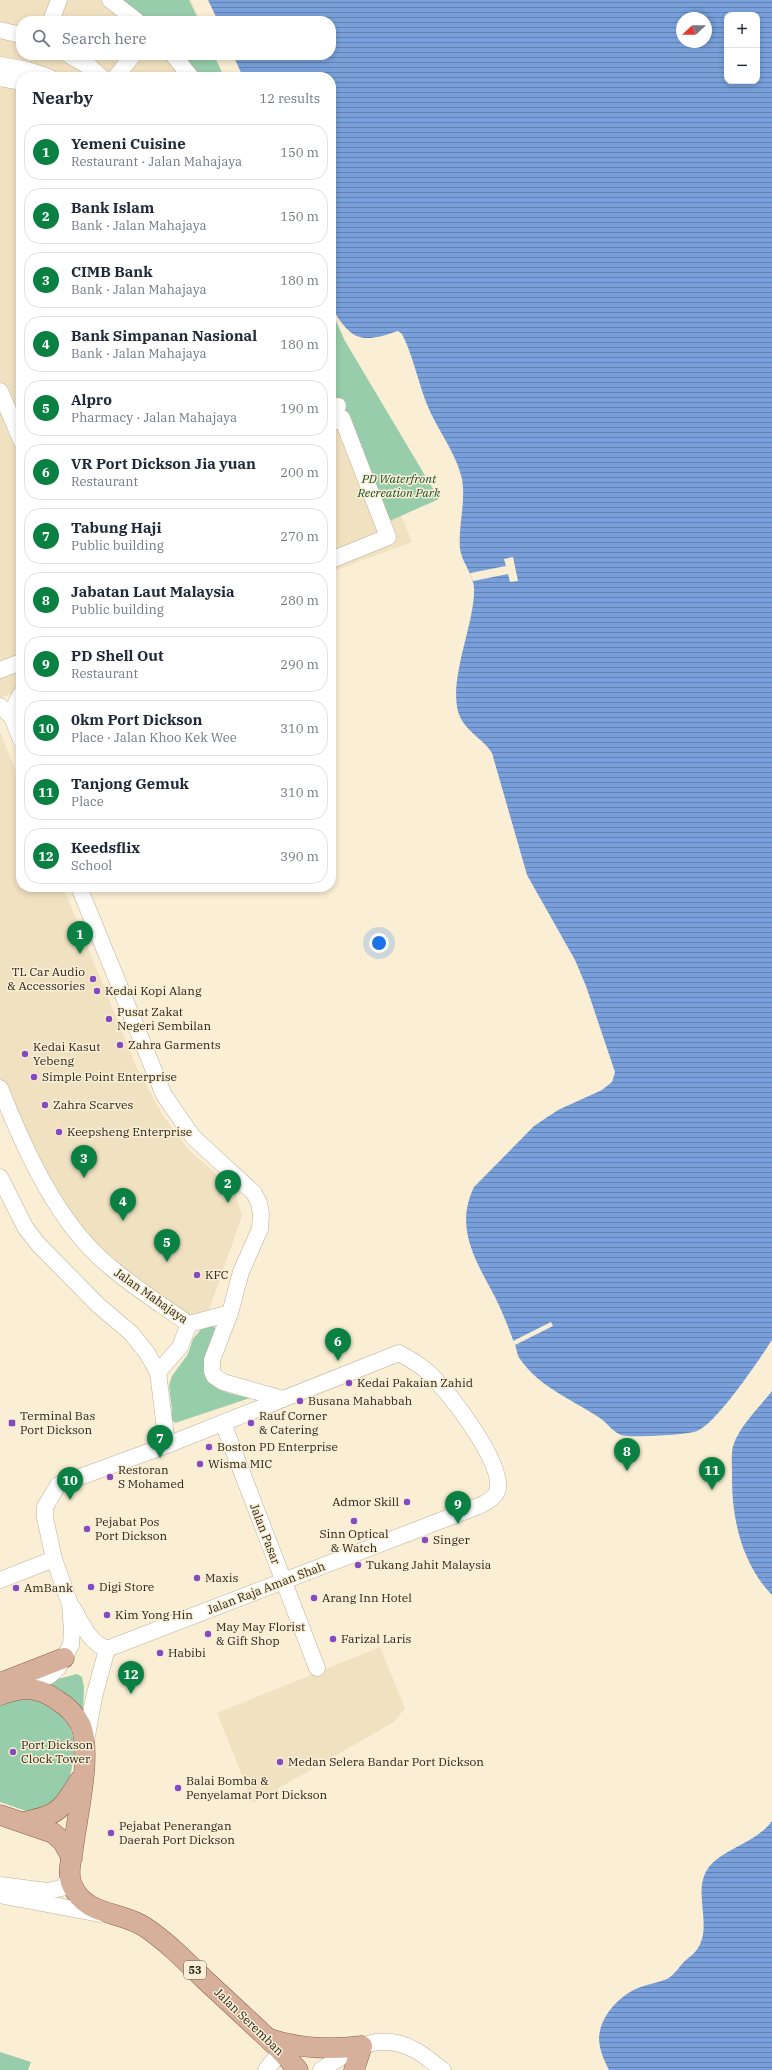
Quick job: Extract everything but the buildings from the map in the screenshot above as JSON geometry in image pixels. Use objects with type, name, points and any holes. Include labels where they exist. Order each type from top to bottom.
[{"type":"main road","points":[[0,1683],[64,1658]]},
{"type":"main road","points":[[0,1695],[19,1688],[37,1690],[65,1704],[74,1714],[81,1726],[85,1743],[84,1772],[69,1878]]},
{"type":"main road","points":[[22,1822],[47,1817],[66,1803],[84,1772]]},
{"type":"main road","points":[[0,1815],[53,1833],[63,1842],[72,1858]]},
{"type":"main road","name":"Jalan Seremban","points":[[69,1878],[75,1892],[86,1903],[100,1911],[116,1914],[143,1926],[169,1944],[281,2051],[298,2070]]},
{"type":"main road","points":[[266,2038],[293,2046],[320,2049],[362,2046],[354,2070]]},
{"type":"street","points":[[53,16],[59,0]]},
{"type":"street","points":[[110,0],[131,16]]},
{"type":"street","points":[[0,30],[16,34]]},
{"type":"street","points":[[78,60],[96,72]]},
{"type":"street","points":[[120,72],[129,60]]},
{"type":"street","points":[[177,60],[187,72]]},
{"type":"street","points":[[0,65],[34,72]]},
{"type":"street","points":[[0,78],[16,81]]},
{"type":"street","points":[[0,391],[16,428]]},
{"type":"street","points":[[336,421],[342,418],[388,537],[336,558]]},
{"type":"street","points":[[0,670],[16,664]]},
{"type":"street","points":[[12,717],[16,703]]},
{"type":"street","points":[[0,706],[12,717],[16,727]]},
{"type":"street","points":[[81,892],[164,1095],[193,1137],[254,1193],[259,1203],[261,1214],[260,1229],[241,1272],[230,1314],[212,1360],[212,1372],[214,1376],[224,1382],[283,1399]]},
{"type":"street","name":"Jalan Mahajaya","points":[[0,1088],[6,1120],[30,1156],[73,1228],[107,1265],[189,1324],[230,1314]]},
{"type":"street","points":[[0,1177],[24,1226],[38,1244],[98,1305],[131,1333],[147,1353],[158,1372],[168,1445]]},
{"type":"street","points":[[158,1372],[180,1347],[189,1324]]},
{"type":"street","name":"Jalan Raja Aman Shah","points":[[107,1649],[484,1504],[496,1493],[498,1488],[497,1476],[488,1453],[450,1399],[429,1373],[399,1353],[283,1399]]},
{"type":"street","points":[[85,1743],[94,1697],[107,1649],[97,1644],[91,1638],[70,1604],[54,1559],[45,1518],[45,1507],[58,1485],[168,1445],[283,1399]]},
{"type":"street","name":"Jalan Pasar","points":[[223,1423],[317,1668]]},
{"type":"street","points":[[0,1580],[54,1559]]},
{"type":"street","points":[[19,1688],[48,1676],[58,1668],[71,1645],[72,1631],[70,1604]]},
{"type":"street","points":[[0,1885],[47,1891],[62,1888],[69,1878]]},
{"type":"street","points":[[0,1895],[100,1914],[116,1914]]},
{"type":"street","points":[[321,2070],[375,2040],[390,2041],[416,2051],[443,2070]]},
{"type":"street","points":[[266,2070],[281,2051]]},
{"type":"shaded area","points":[[0,0],[191,0],[198,16],[16,16],[16,60],[215,60],[220,72],[16,72],[16,692],[0,698]]},
{"type":"shaded area","points":[[336,355],[412,542],[336,570]]},
{"type":"shaded area","points":[[0,732],[16,771],[16,892],[65,892],[137,1068],[162,1114],[188,1149],[234,1190],[242,1216],[209,1310],[193,1318],[119,1266],[76,1221],[36,1159],[15,1117],[0,1079]]},
{"type":"shaded area","name":"Medan Selera Bandar Port Dickson","points":[[380,1647],[405,1708],[394,1722],[253,1803],[217,1713]]},
{"type":"green space","points":[[116,0],[189,0],[197,16],[135,16]]},
{"type":"green space","points":[[180,60],[216,60],[222,72],[190,72]]},
{"type":"green space","name":"PD Waterfront Recreation Park","points":[[336,321],[345,341],[439,499],[385,523],[336,398]]},
{"type":"green space","points":[[213,1326],[216,1329],[210,1358],[209,1377],[213,1384],[220,1389],[232,1394],[250,1398],[175,1423],[171,1419],[172,1410],[169,1385],[172,1376],[188,1354],[193,1339],[203,1327]]},
{"type":"green space","points":[[77,1674],[82,1677],[84,1687],[83,1711],[49,1685],[50,1681]]},
{"type":"green space","points":[[32,1699],[46,1704],[61,1715],[71,1729],[74,1745],[73,1763],[64,1791],[54,1804],[35,1814],[0,1802],[0,1704],[12,1700]]},
{"type":"green space","points":[[0,2052],[31,2062],[28,2070],[0,2070]]},
{"type":"water","points":[[208,0],[772,0],[772,1340],[748,1376],[726,1404],[716,1416],[697,1431],[659,1436],[621,1435],[615,1432],[600,1418],[537,1378],[519,1357],[503,1315],[470,1244],[466,1216],[468,1202],[474,1187],[534,1126],[558,1110],[602,1090],[612,1082],[615,1072],[586,986],[575,960],[527,875],[492,753],[467,727],[460,717],[456,688],[458,672],[473,605],[474,585],[460,549],[463,488],[459,469],[451,450],[430,412],[402,334],[398,331],[375,338],[358,336],[351,333],[336,315],[336,72],[241,72],[235,60],[336,60],[336,16],[216,16]]},
{"type":"water","points":[[772,1391],[772,1595],[761,1582],[745,1554],[740,1538],[733,1506],[732,1452],[736,1438],[740,1431]]},
{"type":"water","points":[[772,1821],[772,2070],[609,2070],[599,2042],[600,2030],[607,2015],[624,1996],[641,1987],[670,1977],[694,1953],[701,1943],[703,1933],[704,1922],[702,1890],[703,1879],[707,1870],[720,1857],[757,1835]]},
{"type":"pier","points":[[513,557],[518,581],[510,582],[508,574],[473,581],[470,573],[506,566],[504,559]]},
{"type":"pier","points":[[551,1322],[553,1326],[515,1345],[513,1341]]},
{"type":"place","name":"Yemeni Cuisine","points":[[80,954]]},
{"type":"place","name":"TL Car Audio & Accessories","points":[[93,979]]},
{"type":"place","name":"Kedai Kopi Alang","points":[[97,991]]},
{"type":"place","name":"Pusat Zakat Negeri Sembilan","points":[[109,1019]]},
{"type":"place","name":"Zahra Garments","points":[[120,1045]]},
{"type":"place","name":"Kedai Kasut Yebeng","points":[[25,1054]]},
{"type":"place","name":"Simple Point Enterprise","points":[[34,1077]]},
{"type":"place","name":"Zahra Scarves","points":[[45,1105]]},
{"type":"place","name":"Keepsheng Enterprise","points":[[59,1132]]},
{"type":"place","name":"CIMB Bank","points":[[84,1178]]},
{"type":"place","name":"Bank Islam","points":[[228,1203]]},
{"type":"place","name":"Bank Simpanan Nasional","points":[[123,1221]]},
{"type":"place","name":"Alpro","points":[[167,1262]]},
{"type":"place","name":"KFC","points":[[197,1275]]},
{"type":"place","name":"VR Port Dickson Jia yuan","points":[[338,1361]]},
{"type":"place","name":"Kedai Pakaian Zahid","points":[[349,1383]]},
{"type":"place","name":"Busana Mahabbah","points":[[300,1401]]},
{"type":"place","name":"Terminal Bas Port Dickson","points":[[12,1423]]},
{"type":"place","name":"Rauf Corner & Catering","points":[[251,1423]]},
{"type":"place","name":"Boston PD Enterprise","points":[[209,1447]]},
{"type":"place","name":"Tabung Haji","points":[[160,1458]]},
{"type":"place","name":"Wisma MIC","points":[[200,1464]]},
{"type":"place","name":"Jabatan Laut Malaysia","points":[[627,1471]]},
{"type":"place","name":"Restoran S Mohamed","points":[[110,1477]]},
{"type":"place","name":"Tanjong Gemuk","points":[[712,1490]]},
{"type":"place","name":"0km Port Dickson","points":[[70,1500]]},
{"type":"place","name":"Admor Skill","points":[[407,1502]]},
{"type":"place","name":"Sinn Optical & Watch","points":[[354,1521]]},
{"type":"place","name":"PD Shell Out","points":[[458,1524]]},
{"type":"place","name":"Pejabat Pos Port Dickson","points":[[87,1529]]},
{"type":"place","name":"Singer","points":[[425,1540]]},
{"type":"place","name":"Tukang Jahit Malaysia","points":[[358,1565]]},
{"type":"place","name":"Maxis","points":[[197,1578]]},
{"type":"place","name":"Digi Store","points":[[91,1587]]},
{"type":"place","name":"AmBank","points":[[16,1588]]},
{"type":"place","name":"Arang Inn Hotel","points":[[314,1598]]},
{"type":"place","name":"Kim Yong Hin","points":[[107,1615]]},
{"type":"place","name":"May May Florist & Gift Shop","points":[[208,1634]]},
{"type":"place","name":"Farizal Laris","points":[[333,1639]]},
{"type":"place","name":"Habibi","points":[[160,1653]]},
{"type":"place","name":"Keedsflix","points":[[131,1694]]},
{"type":"place","name":"Port Dickson Clock Tower","points":[[13,1752]]},
{"type":"place","name":"Medan Selera Bandar Port Dickson","points":[[280,1762]]},
{"type":"place","name":"Balai Bomba & Penyelamat Port Dickson","points":[[178,1788]]},
{"type":"place","name":"Pejabat Penerangan Daerah Port Dickson","points":[[111,1833]]}]
